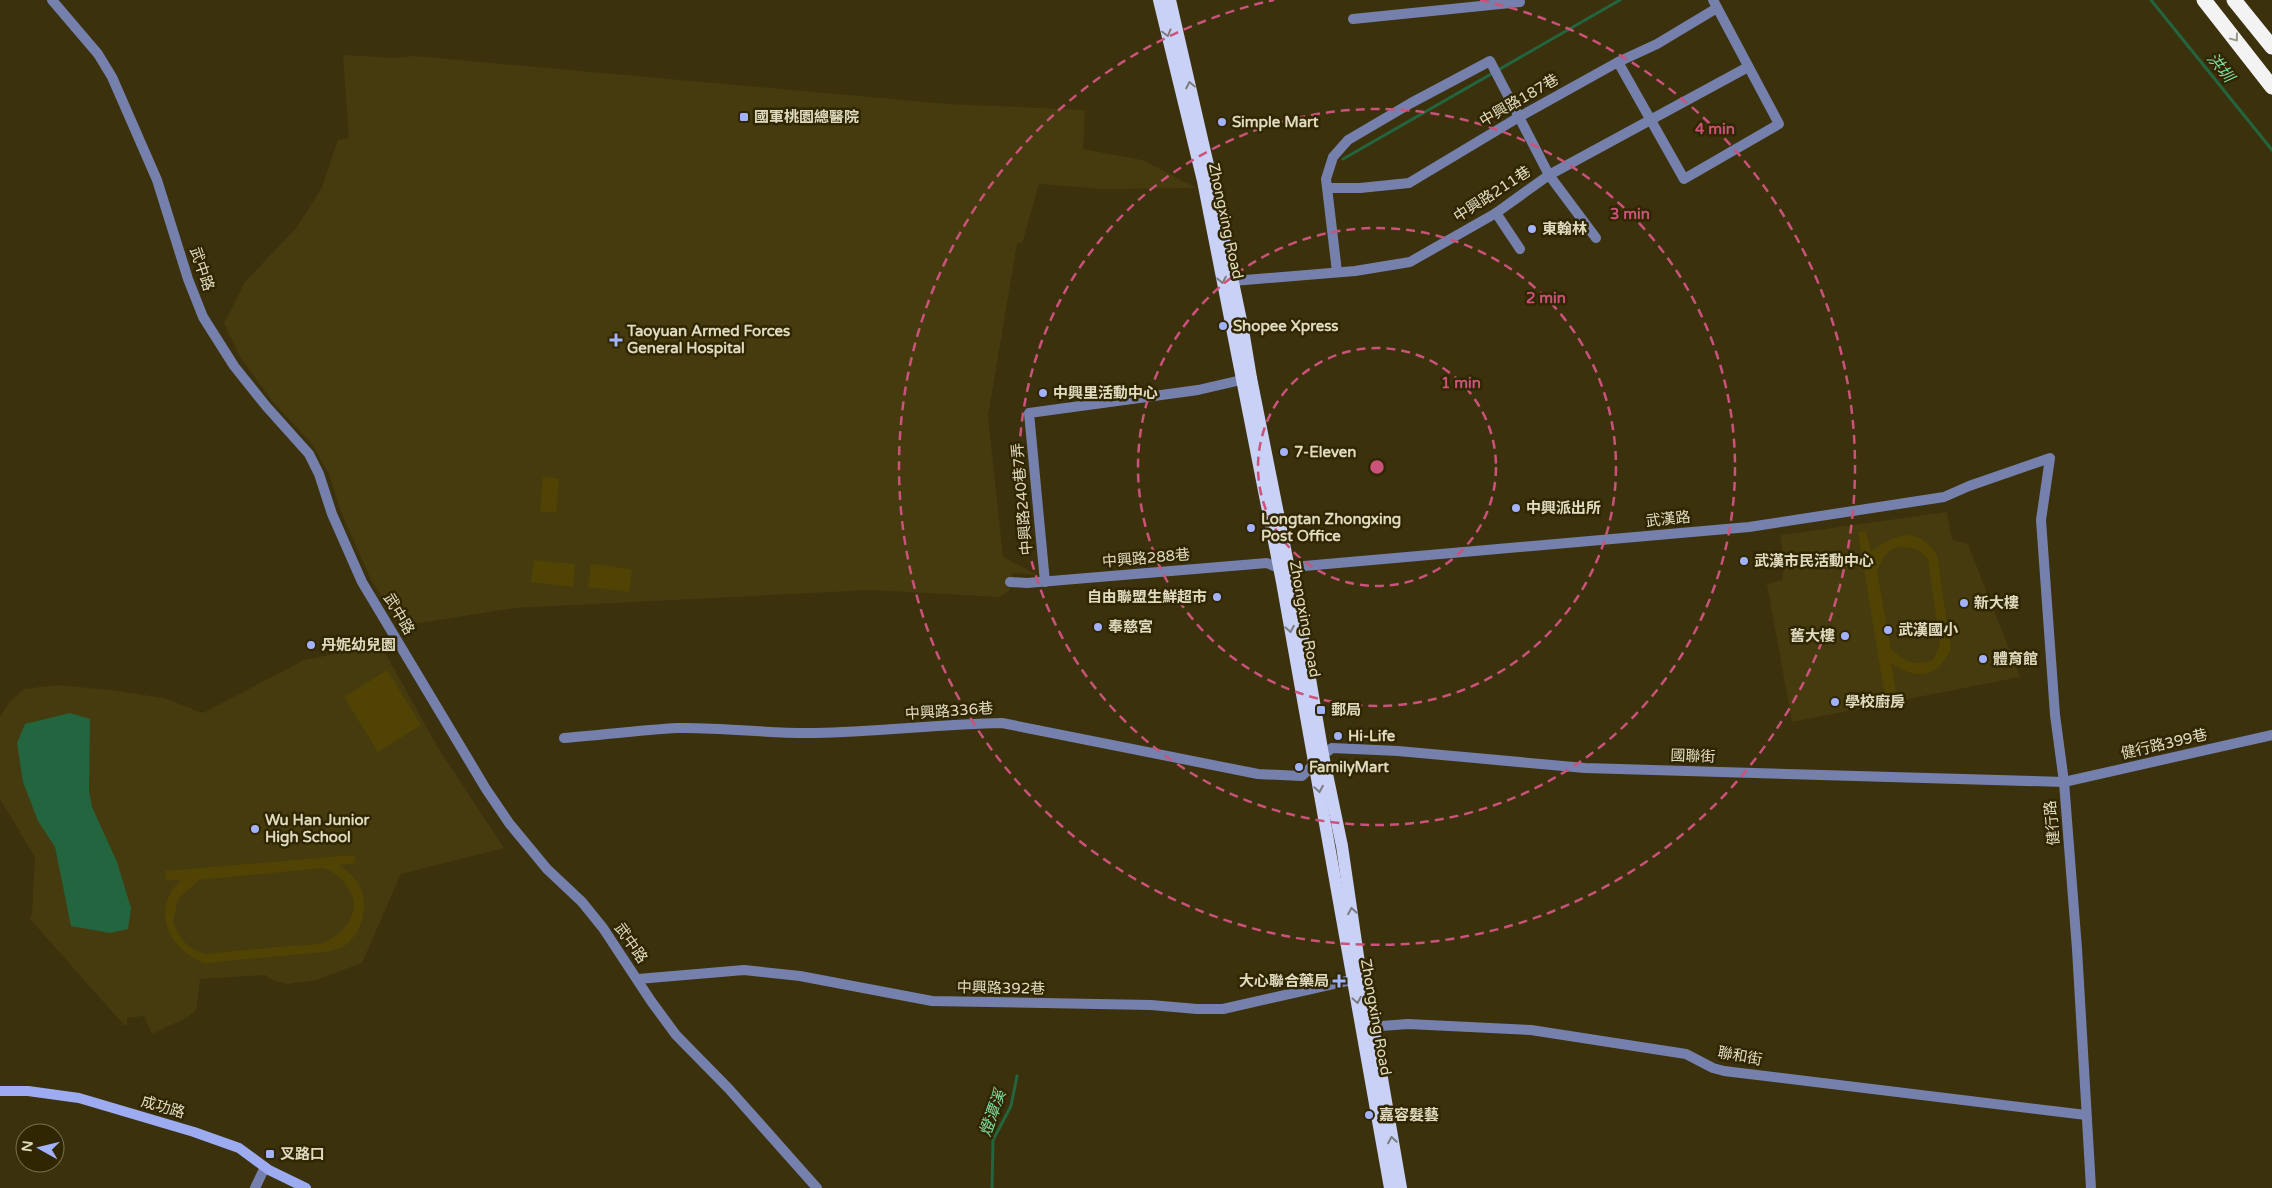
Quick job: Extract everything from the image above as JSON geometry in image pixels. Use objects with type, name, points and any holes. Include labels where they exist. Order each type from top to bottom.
[{"type":"highway","points":[[2204,0],[2272,87]]},
{"type":"highway","points":[[2234,0],[2272,47]]},
{"type":"main road","name":"Zhongxing Road","points":[[1159,0],[1203,181],[1246,379],[1319,759],[1342,846],[1358,979],[1400,1188]]},
{"type":"main road","name":"Zhongxing Road","points":[[1170,0],[1233,281],[1246,379]]},
{"type":"main road","name":"Zhongxing Road","points":[[1367,1027],[1390,1188]]},
{"type":"street","name":"武中路","points":[[52,0],[98,54],[112,77],[158,180],[188,279],[203,317],[234,366],[266,406],[309,454],[319,474],[332,514],[362,582],[481,781],[509,823],[546,869],[582,902],[593,915],[676,1035],[729,1090],[816,1188]]},
{"type":"street","points":[[1353,19],[1520,2]]},
{"type":"street","points":[[1618,62],[1684,180],[1778,124],[1715,4]]},
{"type":"street","name":"中興路187巷","points":[[1329,188],[1360,188],[1409,184],[1519,116],[1618,62],[1657,44],[1715,4]]},
{"type":"street","name":"中興路211巷","points":[[1233,281],[1337,272],[1410,262],[1496,213],[1549,175],[1748,67]]},
{"type":"street","points":[[1337,272],[1329,188],[1326,179],[1333,157],[1348,140],[1411,103],[1494,68],[1549,175],[1596,238]]},
{"type":"street","points":[[1496,213],[1520,249]]},
{"type":"street","name":"中興路240巷7弄","points":[[1046,582],[1029,413],[1198,390],[1246,379]]},
{"type":"street","name":"武漢路","points":[[1284,571],[1304,566],[1749,527],[1944,498],[1968,486],[2050,458]]},
{"type":"street","name":"健行路","points":[[2050,458],[2041,520],[2055,716],[2064,782],[2078,949],[2091,1188]]},
{"type":"street","name":"中興路288巷","points":[[1010,582],[1046,582],[1267,564],[1284,571]]},
{"type":"street","name":"中興路336巷","points":[[564,738],[678,728],[827,733],[1002,723],[1258,774],[1302,776],[1319,759]]},
{"type":"street","name":"健行路399巷","points":[[2064,782],[2272,735]]},
{"type":"street","name":"國聯街","points":[[1319,759],[1332,748],[1398,751],[1585,768],[2064,782]]},
{"type":"street","name":"中興路392巷","points":[[638,979],[744,970],[800,976],[932,1001],[1142,1005],[1223,1009],[1358,979]]},
{"type":"street","name":"聯和街","points":[[1367,1027],[1408,1024],[1539,1031],[1686,1054],[1713,1068],[1724,1071],[2086,1115]]},
{"type":"street","name":"成功路","points":[[0,1091],[28,1091],[79,1098],[194,1132],[239,1148],[265,1167],[306,1188]]},
{"type":"street","points":[[255,1188],[265,1167]]},
{"type":"shaded area","name":"Taoyuan Armed Forces General Hospital","points":[[343,55],[396,58],[414,56],[948,104],[1085,110],[1083,149],[1142,160],[1197,188],[1102,189],[1039,184],[1023,241],[1017,244],[988,416],[1003,557],[1038,575],[1012,573],[1009,591],[999,597],[871,590],[514,608],[401,626],[371,580],[341,512],[329,474],[311,443],[273,402],[240,357],[224,323],[245,282],[297,227],[322,187],[338,140],[349,138]]},
{"type":"shaded area","points":[[543,477],[559,479],[556,513],[540,511]]},
{"type":"shaded area","name":"武漢國小","points":[[1947,512],[1952,540],[1968,544],[2020,677],[1792,722],[1767,584],[1783,580],[1781,535]]},
{"type":"shaded area","points":[[1866,531],[1871,551],[1889,540],[1906,535],[1921,539],[1937,555],[1951,649],[1939,666],[1925,674],[1909,673],[1891,663],[1897,696],[1885,697],[1858,532]],"holes":[[[1896,547],[1917,549],[1928,559],[1940,644],[1933,660],[1921,663],[1905,660],[1891,649],[1877,572],[1880,563],[1888,552]]]},
{"type":"shaded area","points":[[534,560],[575,564],[573,587],[531,582]]},
{"type":"shaded area","points":[[591,564],[632,569],[629,592],[588,587]]},
{"type":"shaded area","name":"Wu Han Junior High School","points":[[377,638],[437,746],[504,848],[401,874],[362,963],[317,980],[288,984],[272,980],[265,975],[200,979],[196,1011],[186,1018],[152,1034],[144,1016],[127,1018],[127,1025],[124,1025],[30,919],[32,913],[35,857],[0,799],[0,717],[10,701],[24,689],[57,685],[164,698],[203,713],[304,660],[355,650]]},
{"type":"shaded area","points":[[387,670],[421,725],[378,752],[344,697]]},
{"type":"shaded area","points":[[70,713],[90,719],[89,791],[92,807],[117,862],[131,908],[128,929],[110,933],[71,926],[55,847],[38,821],[23,782],[17,743],[25,724]]},
{"type":"shaded area","points":[[355,855],[355,863],[339,865],[355,879],[362,891],[364,906],[362,922],[350,941],[342,947],[325,952],[205,963],[185,952],[171,935],[165,915],[166,904],[172,890],[181,880],[166,880],[165,871]],"holes":[[[322,868],[337,875],[347,886],[354,904],[351,918],[347,925],[342,931],[322,943],[206,954],[185,943],[173,922],[178,899],[199,880]]]},
{"type":"waterway","points":[[1343,159],[1620,0]]},
{"type":"waterway","name":"洪圳","points":[[2151,0],[2272,150]]},
{"type":"waterway","name":"燈潭溪","points":[[992,1188],[993,1140],[1011,1106],[1017,1076]]},
{"type":"place","name":"國軍桃園總醫院","points":[[744,117]]},
{"type":"place","name":"Simple Mart","points":[[1222,122]]},
{"type":"place","name":"東翰林","points":[[1532,229]]},
{"type":"place","name":"Shopee Xpress","points":[[1223,326]]},
{"type":"place","name":"Taoyuan Armed Forces General Hospital","points":[[616,340]]},
{"type":"place","name":"中興里活動中心","points":[[1043,393]]},
{"type":"place","name":"7-Eleven","points":[[1284,452]]},
{"type":"place","name":"中興派出所","points":[[1516,508]]},
{"type":"place","name":"Longtan Zhongxing Post Office","points":[[1251,528]]},
{"type":"place","name":"武漢市民活動中心","points":[[1744,561]]},
{"type":"place","name":"自由聯盟生鮮超市","points":[[1217,597]]},
{"type":"place","name":"新大樓","points":[[1964,603]]},
{"type":"place","name":"奉慈宮","points":[[1098,627]]},
{"type":"place","name":"武漢國小","points":[[1888,630]]},
{"type":"place","name":"舊大樓","points":[[1845,636]]},
{"type":"place","name":"丹妮幼兒園","points":[[311,645]]},
{"type":"place","name":"體育館","points":[[1983,659]]},
{"type":"place","name":"學校廚房","points":[[1835,702]]},
{"type":"place","name":"郵局","points":[[1321,710]]},
{"type":"place","name":"Hi-Life","points":[[1338,736]]},
{"type":"place","name":"FamilyMart","points":[[1299,767]]},
{"type":"place","name":"Wu Han Junior High School","points":[[255,829]]},
{"type":"place","name":"大心聯合藥局","points":[[1339,981]]},
{"type":"place","name":"嘉容髮藝","points":[[1369,1115]]},
{"type":"place","name":"叉路口","points":[[270,1154]]}]
